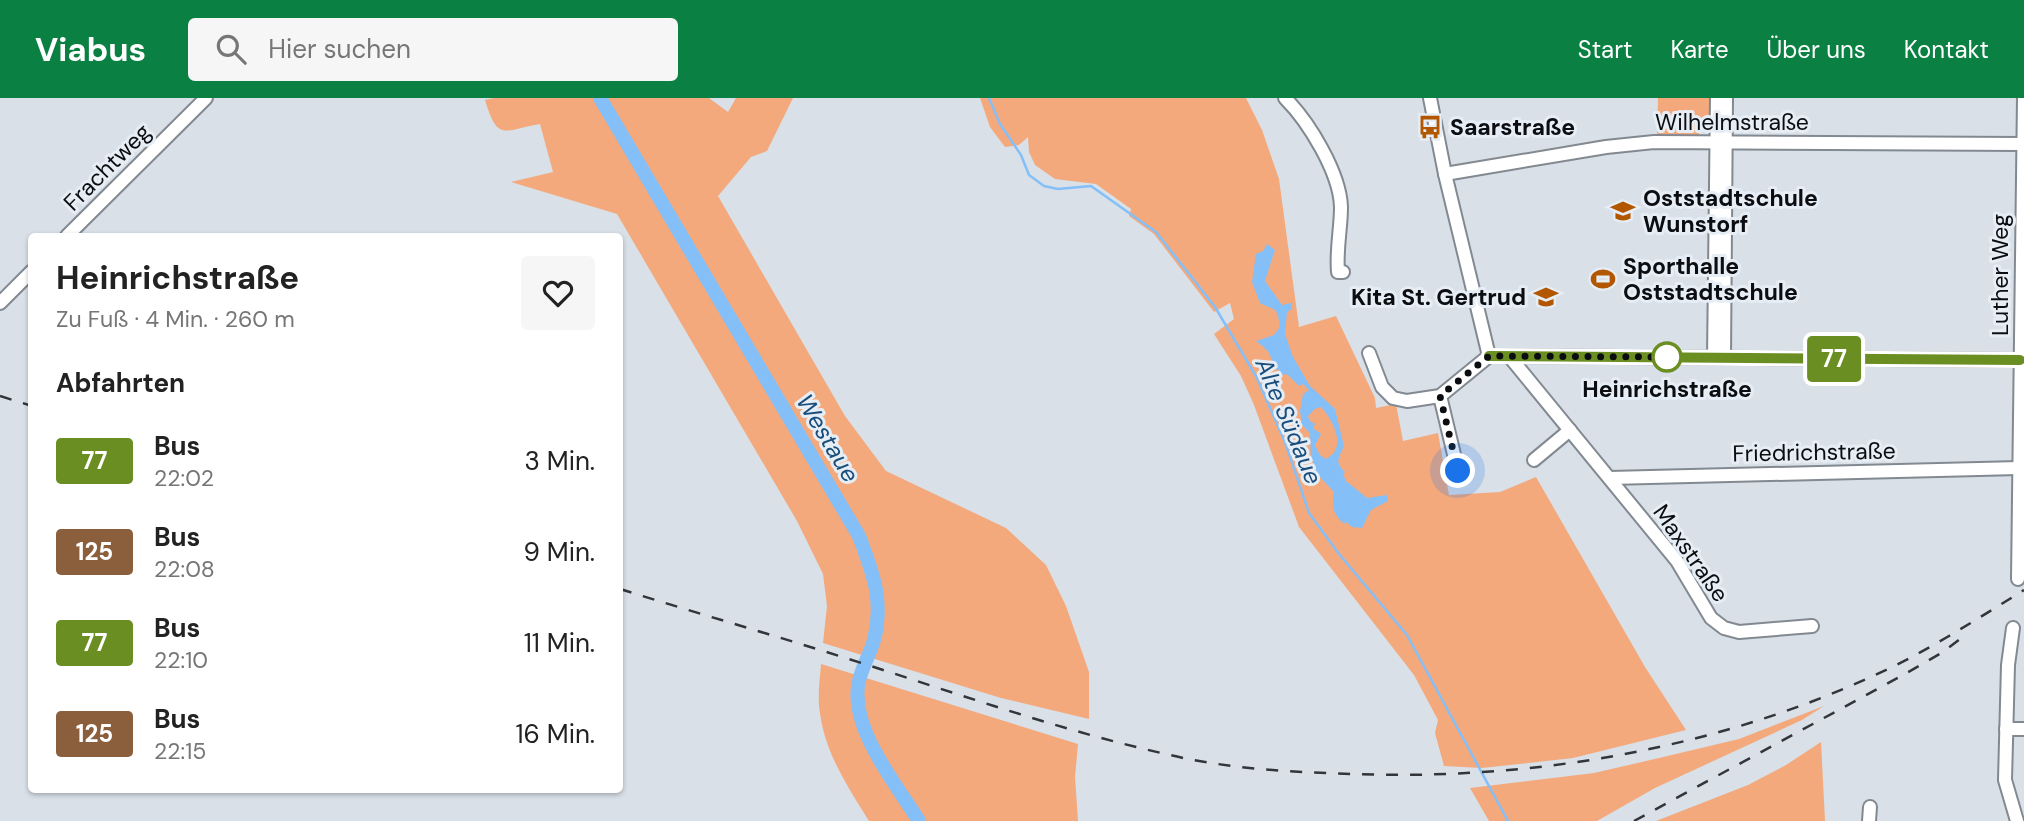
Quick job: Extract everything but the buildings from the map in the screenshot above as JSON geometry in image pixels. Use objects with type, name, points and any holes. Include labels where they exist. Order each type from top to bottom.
[{"type":"street","name":"Frachtweg","points":[[70,233],[206,98]]},
{"type":"street","points":[[1285,98],[1298,103],[1339,184],[1341,205],[1336,248],[1338,272],[1343,272]]},
{"type":"street","points":[[1430,98],[1445,174],[1489,356]]},
{"type":"street","points":[[1717,98],[1721,143],[1719,358]]},
{"type":"street","points":[[1721,143],[1726,98]]},
{"type":"street","name":"Luther Weg","points":[[2018,579],[2024,98]]},
{"type":"street","name":"Wilhelmstraße","points":[[1445,174],[1606,147],[1654,142],[2023,144]]},
{"type":"street","points":[[0,303],[28,275]]},
{"type":"street","points":[[1369,353],[1382,387],[1393,398],[1407,401],[1440,396],[1489,356],[2020,360]]},
{"type":"street","name":"Maxstraße","points":[[1509,356],[1676,561],[1711,618],[1724,628],[1739,632],[1812,626]]},
{"type":"street","points":[[1440,396],[1458,471]]},
{"type":"street","points":[[1534,460],[1570,430]]},
{"type":"street","name":"Friedrichstraße","points":[[1609,478],[2019,468]]},
{"type":"street","points":[[2013,628],[2008,665],[2005,780],[2017,821]]},
{"type":"street","points":[[2006,729],[2024,729]]},
{"type":"street","points":[[1869,821],[1870,807]]},
{"type":"shaded area","points":[[709,98],[728,112],[736,98],[793,98],[767,151],[751,157],[718,196],[845,416],[886,471],[1006,528],[1046,565],[1066,606],[1089,672],[1089,719],[1001,698],[823,643],[827,606],[823,574],[797,521],[617,214],[511,182],[553,172],[540,124],[510,130],[499,128],[494,123],[485,100]]},
{"type":"shaded area","points":[[980,98],[1246,98],[1262,130],[1279,179],[1299,327],[1336,316],[1375,398],[1376,408],[1396,404],[1403,441],[1438,433],[1449,495],[1500,492],[1536,477],[1645,667],[1686,730],[1573,758],[1482,768],[1444,766],[1435,733],[1438,720],[1414,675],[1299,527],[1254,405],[1241,376],[1214,334],[1234,319],[1230,303],[1214,312],[1154,234],[1129,216],[1131,209],[1096,184],[1055,179],[1035,165],[1029,152],[1028,137],[1019,145],[1005,147],[990,127]]},
{"type":"shaded area","points":[[1658,98],[1710,98],[1710,122],[1699,122],[1699,136],[1657,135]]},
{"type":"shaded area","points":[[821,664],[1078,744],[1075,777],[1078,821],[869,821],[838,769],[827,742],[819,707]]},
{"type":"shaded area","points":[[1824,706],[1802,720],[1655,788],[1597,821],[1489,821],[1470,788],[1594,773],[1659,758],[1739,739]]},
{"type":"shaded area","points":[[1821,742],[1825,821],[1656,821],[1748,785]]},
{"type":"water","points":[[1267,244],[1275,250],[1265,281],[1282,305],[1291,303],[1292,309],[1287,312],[1285,334],[1293,357],[1310,386],[1335,409],[1344,446],[1339,463],[1345,472],[1343,474],[1346,481],[1367,498],[1387,495],[1388,501],[1371,510],[1362,528],[1352,527],[1346,522],[1344,524],[1337,516],[1333,506],[1334,492],[1318,475],[1311,458],[1310,433],[1302,425],[1300,411],[1303,394],[1309,390],[1303,384],[1299,386],[1287,374],[1282,375],[1279,370],[1274,369],[1268,352],[1256,341],[1274,335],[1280,327],[1278,315],[1272,308],[1260,303],[1252,282],[1256,254],[1263,251]],"holes":[[[1321,407],[1334,426],[1337,441],[1333,454],[1326,459],[1320,455],[1315,445],[1321,434],[1313,428],[1315,424],[1308,416]]]},
{"type":"waterway","name":"Westaue","points":[[600,98],[859,536],[873,575],[878,612],[874,640],[859,680],[858,703],[869,739],[919,821]]},
{"type":"waterway","name":"Alte Südaue","points":[[989,98],[1000,124],[1021,155],[1029,175],[1044,186],[1058,189],[1091,186],[1156,232],[1215,307],[1257,378],[1285,442],[1309,513],[1339,554],[1407,635],[1508,821]]},
{"type":"railway","points":[[0,396],[28,405]]},
{"type":"railway","points":[[623,590],[1060,726],[1170,755],[1215,764],[1284,771],[1425,775],[1568,763],[1639,751],[1709,735],[1778,714],[1845,688],[1910,658],[2024,590]]},
{"type":"railway","points":[[1634,821],[1905,674],[1964,636]]},
{"type":"bus line","name":"77","points":[[1489,356],[2020,360]]},
{"type":"place","name":"Saarstraße","points":[[1430,127]]},
{"type":"place","name":"Oststadtschule Wunstorf","points":[[1623,211]]},
{"type":"place","name":"Sporthalle Oststadtschule","points":[[1603,279]]},
{"type":"place","name":"Kita St. Gertrud","points":[[1546,297]]},
{"type":"place","name":"Heinrichstraße","points":[[1667,357]]},
{"type":"route","points":[[1458,471],[1440,396],[1489,356],[1667,357]]}]
